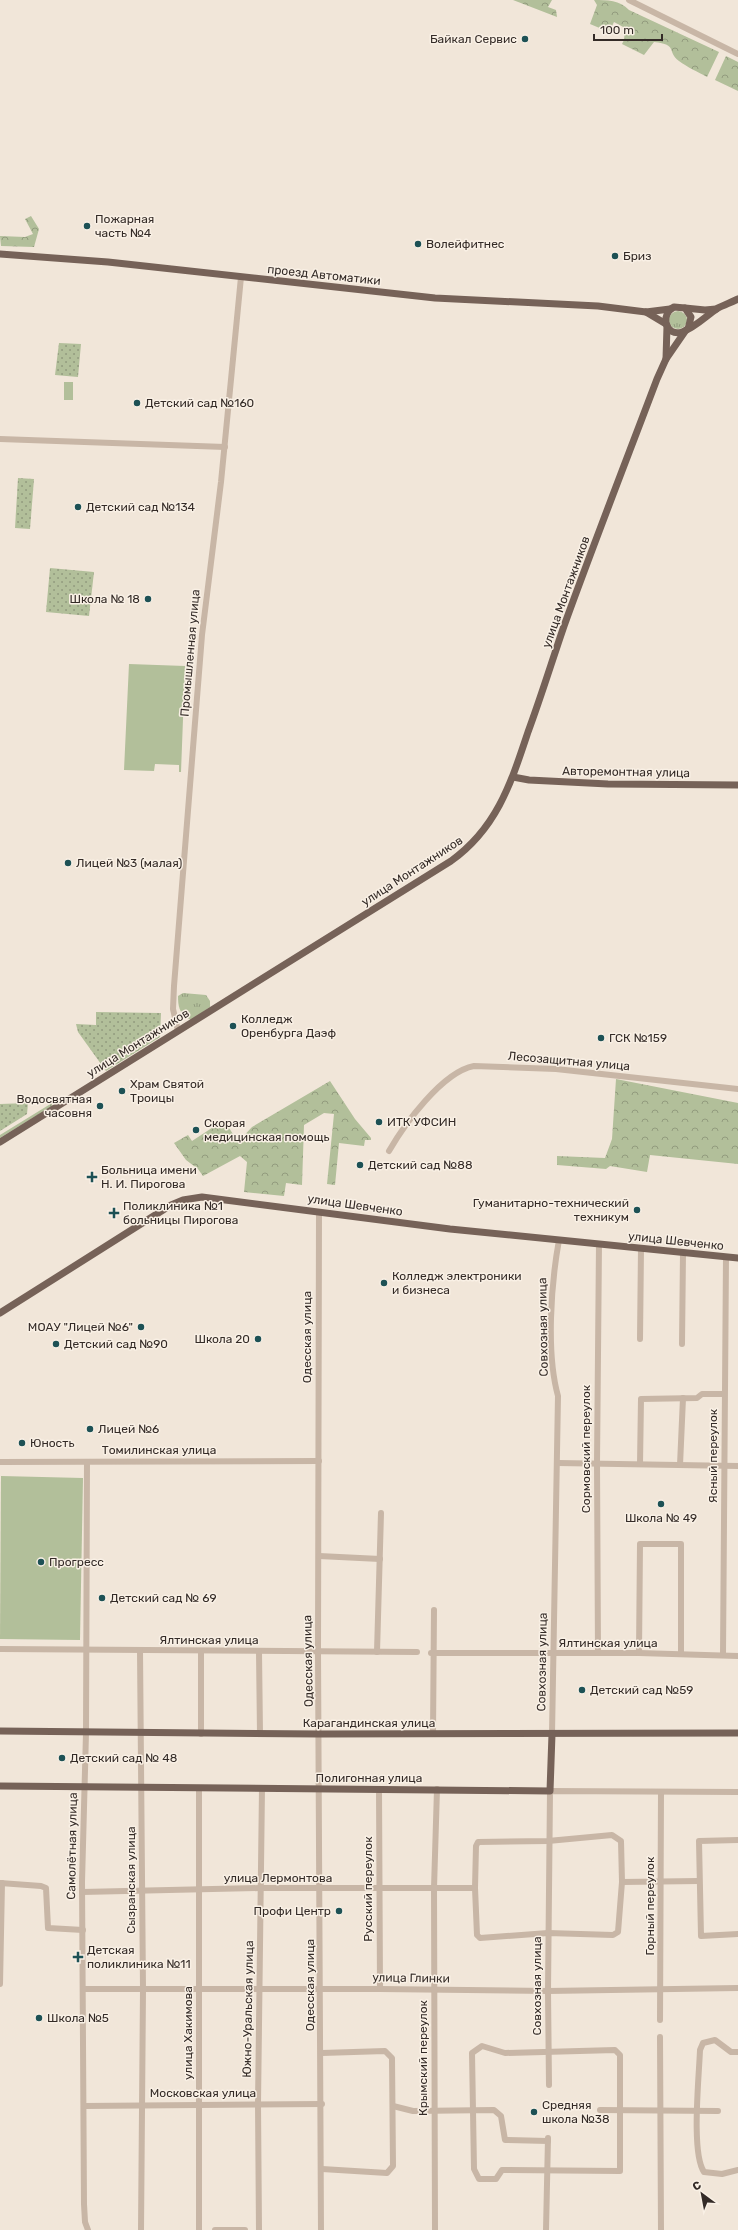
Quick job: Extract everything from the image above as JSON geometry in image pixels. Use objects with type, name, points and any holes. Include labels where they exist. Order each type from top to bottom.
[{"type":"main road","name":"проезд Автоматики","points":[[0,254],[108,262],[394,294],[468,300],[598,306],[646,312],[670,309]]},
{"type":"main road","name":"улица Монтажников","points":[[0,1142],[468,850],[492,819],[513,777],[564,626],[666,359],[687,329],[718,308],[738,299]]},
{"type":"main road","points":[[677,306],[685,308],[691,318],[687,329],[678,333],[666,325],[665,316],[670,309],[677,306]]},
{"type":"main road","name":"улица Монтажников","points":[[685,308],[705,310],[718,308]]},
{"type":"main road","name":"проезд Автоматики","points":[[646,312],[666,325]]},
{"type":"main road","name":"улица Монтажников","points":[[666,325],[666,359]]},
{"type":"main road","name":"Авторемонтная улица","points":[[513,777],[529,780],[608,784],[738,785]]},
{"type":"main road","name":"улица Шевченко","points":[[0,1313],[160,1212],[183,1200],[212,1197],[417,1225],[738,1258]]},
{"type":"main road","name":"Карагандинская улица","points":[[0,1731],[201,1734],[738,1733]]},
{"type":"main road","name":"Совхозная улица","points":[[550,1791],[552,1734]]},
{"type":"main road","name":"Полигонная улица","points":[[0,1786],[550,1791]]},
{"type":"street","points":[[629,0],[738,54]]},
{"type":"street","name":"Промышленная улица","points":[[178,1031],[173,1009],[202,635],[225,447],[241,277]]},
{"type":"street","points":[[0,439],[225,447]]},
{"type":"street","name":"Лесозащитная улица","points":[[389,1152],[406,1123],[428,1098],[464,1068],[469,1067],[556,1068],[738,1089]]},
{"type":"street","name":"Одесская улица","points":[[319,1212],[318,1652],[322,2053],[321,2230]]},
{"type":"street","name":"Совхозная улица","points":[[552,1734],[558,1396],[553,1379],[551,1307],[553,1273],[559,1240]]},
{"type":"street","name":"Сормовский переулок","points":[[598,1653],[596,1463],[599,1244]]},
{"type":"street","points":[[640,1339],[641,1248]]},
{"type":"street","points":[[682,1344],[683,1252]]},
{"type":"street","name":"Ясный переулок","points":[[723,1655],[726,1257]]},
{"type":"street","points":[[640,1464],[641,1399],[697,1398],[702,1394],[724,1394]]},
{"type":"street","points":[[680,1465],[683,1398]]},
{"type":"street","name":"Томилинская улица","points":[[0,1462],[319,1461]]},
{"type":"street","name":"Самолётная улица","points":[[88,1462],[86,1733],[82,1892],[84,1989],[84,2204],[85,2222],[88,2230]]},
{"type":"street","points":[[558,1463],[738,1466]]},
{"type":"street","points":[[377,1652],[381,1513]]},
{"type":"street","points":[[639,1653],[640,1544],[681,1544],[681,1654]]},
{"type":"street","points":[[318,1556],[380,1559]]},
{"type":"street","points":[[432,1734],[432,1653],[434,1610]]},
{"type":"street","name":"Ялтинская улица","points":[[0,1649],[417,1652]]},
{"type":"street","name":"Сызранская улица","points":[[140,1651],[143,1989],[141,2230]]},
{"type":"street","points":[[201,1651],[201,1734]]},
{"type":"street","points":[[259,1652],[260,1734]]},
{"type":"street","name":"Ялтинская улица","points":[[432,1653],[639,1653],[738,1656]]},
{"type":"street","name":"улица Хакимова","points":[[199,1788],[199,2230]]},
{"type":"street","name":"Южно-Уральская улица","points":[[259,2230],[258,2104],[262,1788]]},
{"type":"street","name":"Русский переулок","points":[[379,1789],[380,1989]]},
{"type":"street","name":"Крымский переулок","points":[[435,2230],[434,1888],[437,1789]]},
{"type":"street","name":"Совхозная улица","points":[[549,2085],[548,1841],[550,1791]]},
{"type":"street","name":"Полигонная улица","points":[[550,1791],[738,1792]]},
{"type":"street","name":"Горный переулок","points":[[660,2020],[661,1792]]},
{"type":"street","points":[[612,1835],[621,1841],[622,1882],[618,1932],[612,1935],[548,1933],[480,1938],[475,1931],[476,1846],[478,1842],[548,1841],[612,1835]]},
{"type":"street","points":[[738,1840],[699,1841],[701,1936],[738,1934]]},
{"type":"street","points":[[622,1882],[699,1881]]},
{"type":"street","points":[[0,1984],[1,1883],[42,1886],[46,1888],[48,1928],[83,1930]]},
{"type":"street","name":"улица Лермонтова","points":[[82,1892],[260,1888],[475,1888]]},
{"type":"street","name":"улица Глинки","points":[[84,1989],[199,1990],[321,1988],[548,1991],[738,1988]]},
{"type":"street","points":[[660,2037],[661,2230]]},
{"type":"street","points":[[738,2052],[731,2052],[715,2040],[703,2043],[700,2050],[698,2110],[698,2158],[704,2172],[722,2174],[738,2170]]},
{"type":"street","points":[[482,2046],[489,2047],[500,2052],[548,2052],[615,2050],[620,2055],[620,2171],[548,2169],[502,2170],[496,2179],[479,2179],[474,2169],[472,2053],[482,2046]]},
{"type":"street","points":[[322,2053],[385,2051],[392,2058],[393,2106],[393,2163],[387,2173],[322,2169]]},
{"type":"street","name":"Московская улица","points":[[84,2106],[142,2104],[322,2104]]},
{"type":"street","points":[[393,2106],[413,2111],[472,2109],[494,2110],[501,2116],[505,2140],[548,2139],[546,2230]]},
{"type":"street","points":[[600,2110],[718,2111]]},
{"type":"street","points":[[215,2230],[245,2230]]},
{"type":"green space","points":[[513,0],[552,0],[548,7],[556,10],[557,17]]},
{"type":"green space","points":[[594,0],[617,2],[622,4],[629,10],[719,52],[707,77],[679,61],[667,45],[654,42],[644,55],[622,44],[624,40],[625,28],[614,22],[609,32],[590,24],[597,5]]},
{"type":"green space","points":[[726,56],[738,62],[738,91],[715,80]]},
{"type":"green space","points":[[31,216],[39,229],[34,247],[1,246],[0,236],[25,237],[33,234],[25,219]]},
{"type":"green space","points":[[674,311],[682,311],[687,316],[685,327],[682,329],[674,329],[669,324],[669,316]]},
{"type":"green space","points":[[59,343],[81,344],[78,377],[55,375]]},
{"type":"green space","points":[[64,382],[73,382],[73,400],[64,400]]},
{"type":"green space","points":[[18,478],[34,479],[30,529],[15,528]]},
{"type":"green space","points":[[50,568],[94,572],[89,616],[46,612]]},
{"type":"green space","points":[[129,664],[185,666],[181,772],[179,772],[179,765],[155,764],[154,771],[124,770]]},
{"type":"green space","points":[[183,993],[206,995],[210,1001],[210,1007],[191,1020],[184,1016],[179,1008],[178,996]]},
{"type":"green space","points":[[96,1012],[161,1013],[160,1037],[106,1071],[78,1032],[76,1024],[96,1025]]},
{"type":"green space","points":[[616,1079],[738,1103],[738,1164],[650,1155],[647,1172],[610,1166],[606,1169],[557,1165],[557,1156],[605,1158],[612,1139]]},
{"type":"green space","points":[[330,1081],[355,1119],[371,1138],[371,1140],[365,1140],[364,1146],[339,1143],[335,1185],[327,1184],[334,1114],[324,1113],[304,1125],[302,1185],[286,1183],[284,1196],[244,1192],[247,1162],[240,1156],[203,1176],[198,1169],[186,1160],[174,1143],[188,1135],[192,1141],[224,1120],[238,1142],[252,1127]]},
{"type":"green space","points":[[28,1103],[27,1114],[0,1131],[0,1104]]},
{"type":"green space","points":[[52,1103],[52,1106],[0,1138],[0,1135]]},
{"type":"green space","name":"Прогресс","points":[[1,1476],[83,1478],[80,1640],[0,1639]]},
{"type":"place","name":"Байкал Сервис","points":[[525,39]]},
{"type":"place","name":"Пожарная часть №4","points":[[87,226]]},
{"type":"place","name":"Волейфитнес","points":[[418,244]]},
{"type":"place","name":"Бриз","points":[[615,256]]},
{"type":"place","name":"Детский сад №160","points":[[137,403]]},
{"type":"place","name":"Детский сад №134","points":[[78,507]]},
{"type":"place","name":"Школа № 18","points":[[148,599]]},
{"type":"place","name":"Лицей №3 (малая)","points":[[68,863]]},
{"type":"place","name":"Колледж Оренбурга Даэф","points":[[233,1026]]},
{"type":"place","name":"ГСК №159","points":[[601,1038]]},
{"type":"place","name":"Храм Святой Троицы","points":[[122,1091]]},
{"type":"place","name":"Водосвятная часовня","points":[[100,1106]]},
{"type":"place","name":"ИТК УФСИН","points":[[379,1122]]},
{"type":"place","name":"Скорая медицинская помощь","points":[[196,1130]]},
{"type":"place","name":"Детский сад №88","points":[[360,1165]]},
{"type":"place","name":"Больница имени Н. И. Пирогова","points":[[92,1177]]},
{"type":"place","name":"Гуманитарно-технический техникум","points":[[637,1210]]},
{"type":"place","name":"Поликлиника №1 больницы Пирогова","points":[[114,1213]]},
{"type":"place","name":"Колледж электроники и бизнеса","points":[[384,1283]]},
{"type":"place","name":"МОАУ \"Лицей №6\"","points":[[141,1327]]},
{"type":"place","name":"Школа 20","points":[[258,1339]]},
{"type":"place","name":"Детский сад №90","points":[[56,1344]]},
{"type":"place","name":"Лицей №6","points":[[90,1429]]},
{"type":"place","name":"Юность","points":[[22,1443]]},
{"type":"place","name":"Школа № 49","points":[[661,1504]]},
{"type":"place","name":"Прогресс","points":[[41,1562]]},
{"type":"place","name":"Детский сад № 69","points":[[102,1598]]},
{"type":"place","name":"Детский сад №59","points":[[582,1690]]},
{"type":"place","name":"Детский сад № 48","points":[[62,1758]]},
{"type":"place","name":"Профи Центр","points":[[339,1911]]},
{"type":"place","name":"Детская поликлиника №11","points":[[78,1957]]},
{"type":"place","name":"Школа №5","points":[[39,2018]]},
{"type":"place","name":"Средняя школа №38","points":[[534,2112]]}]
